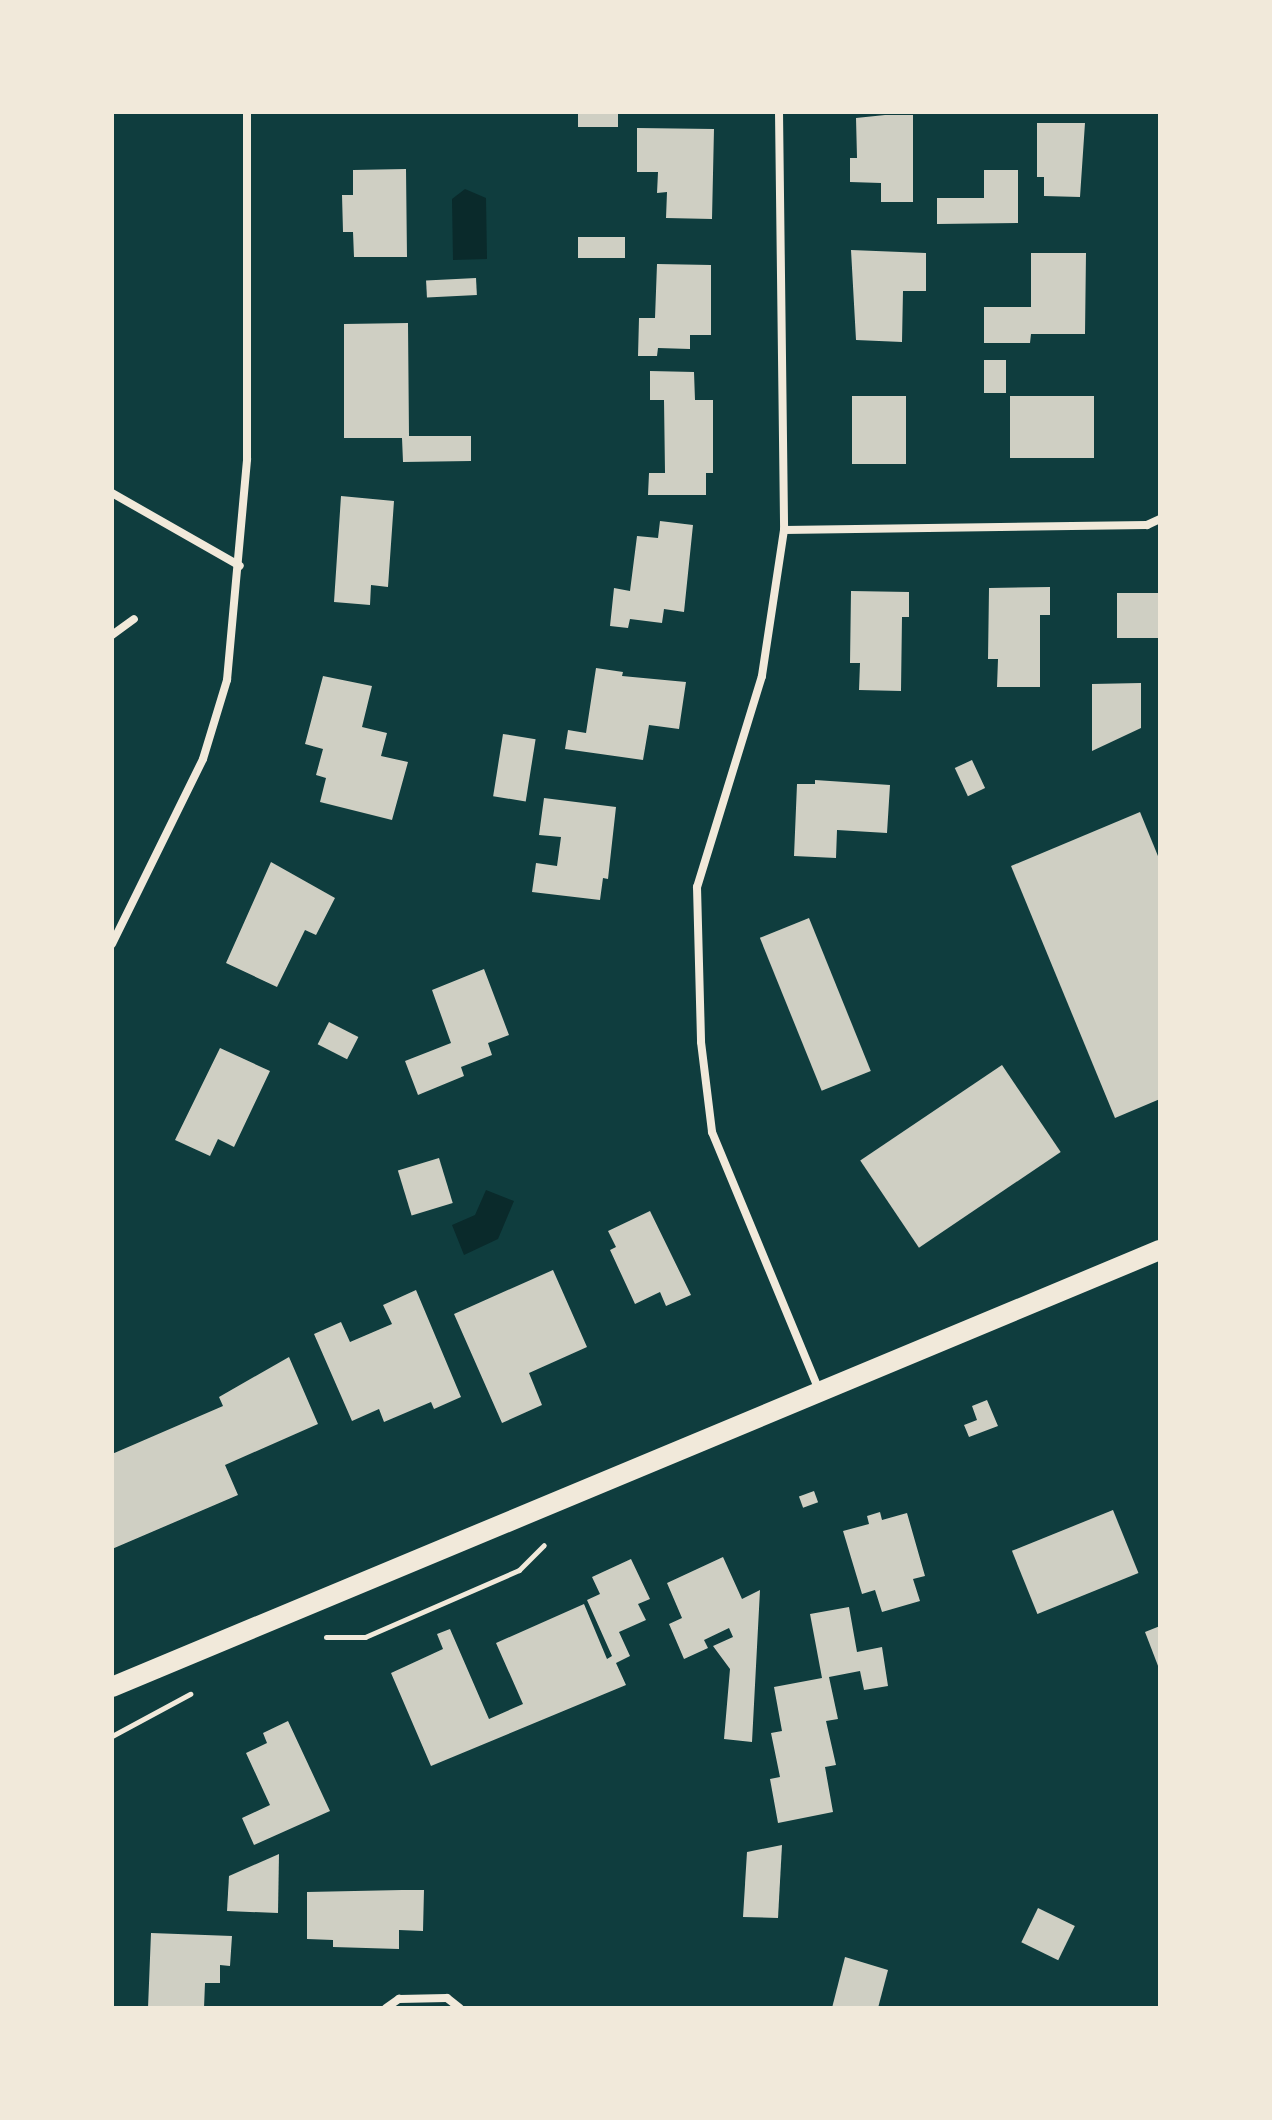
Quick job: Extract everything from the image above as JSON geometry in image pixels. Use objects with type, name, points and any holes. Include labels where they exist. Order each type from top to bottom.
[{"type":"main road","points":[[112,1687],[1160,1250]]},
{"type":"street","points":[[112,944],[203,759],[227,680],[240,566],[247,459],[247,112]]},
{"type":"street","points":[[779,112],[784,530],[762,676],[697,887],[701,1042],[712,1132],[820,1391]]},
{"type":"street","points":[[112,493],[240,566]]},
{"type":"street","points":[[784,530],[1147,525],[1160,519]]},
{"type":"street","points":[[112,635],[134,619]]},
{"type":"street","points":[[386,2008],[399,1999],[447,1998],[460,2008]]},
{"type":"water","points":[[465,189],[486,198],[487,259],[453,260],[452,199]]},
{"type":"water","points":[[486,1190],[514,1201],[498,1239],[464,1255],[452,1225],[475,1215]]},
{"type":"building","points":[[578,112],[618,112],[618,127],[578,127]]},
{"type":"building","points":[[913,115],[913,202],[881,202],[881,183],[850,182],[850,158],[857,158],[856,118]]},
{"type":"building","points":[[1037,123],[1085,123],[1080,197],[1044,196],[1044,177],[1037,177]]},
{"type":"building","points":[[637,128],[714,129],[712,219],[666,218],[667,192],[657,193],[658,172],[637,172]]},
{"type":"building","points":[[406,169],[407,257],[354,257],[353,232],[343,232],[342,195],[353,195],[353,170]]},
{"type":"building","points":[[984,170],[1018,170],[1018,223],[937,224],[937,198],[984,198]]},
{"type":"building","points":[[578,237],[625,237],[625,258],[578,258]]},
{"type":"building","points":[[851,250],[926,253],[926,291],[903,291],[902,342],[856,340]]},
{"type":"building","points":[[1031,253],[1086,253],[1085,334],[1031,334],[1030,343],[984,343],[984,307],[1031,307]]},
{"type":"building","points":[[657,264],[711,265],[711,335],[690,335],[690,349],[658,348],[657,356],[638,356],[639,318],[655,318]]},
{"type":"building","points":[[476,278],[477,295],[427,298],[426,281]]},
{"type":"building","points":[[408,323],[409,436],[471,436],[471,461],[403,462],[402,438],[344,438],[344,324]]},
{"type":"building","points":[[984,360],[1006,360],[1006,393],[984,393]]},
{"type":"building","points":[[650,371],[694,372],[695,400],[713,400],[713,473],[706,473],[706,495],[648,495],[649,473],[665,473],[664,400],[650,400]]},
{"type":"building","points":[[852,396],[906,396],[906,464],[852,464]]},
{"type":"building","points":[[1010,396],[1094,396],[1094,458],[1010,458]]},
{"type":"building","points":[[341,496],[394,501],[388,587],[371,585],[370,605],[334,602]]},
{"type":"building","points":[[660,521],[693,525],[684,612],[664,609],[662,623],[630,619],[628,628],[610,626],[614,588],[630,591],[637,536],[658,538]]},
{"type":"building","points":[[1050,587],[1050,615],[1040,615],[1040,687],[997,687],[998,659],[988,659],[989,588]]},
{"type":"building","points":[[851,591],[909,592],[909,617],[902,617],[901,691],[859,690],[860,663],[850,663]]},
{"type":"building","points":[[1117,593],[1160,593],[1160,638],[1117,638]]},
{"type":"building","points":[[596,668],[623,672],[622,676],[686,682],[679,729],[649,725],[643,760],[565,749],[568,730],[586,733]]},
{"type":"building","points":[[323,676],[372,686],[362,727],[387,733],[381,756],[408,762],[392,820],[320,802],[326,778],[316,775],[323,749],[305,744]]},
{"type":"building","points":[[1141,683],[1141,728],[1092,751],[1092,684]]},
{"type":"building","points":[[503,734],[536,739],[526,801],[493,796]]},
{"type":"building","points":[[972,760],[985,788],[968,796],[955,768]]},
{"type":"building","points":[[815,780],[890,785],[887,833],[837,830],[836,858],[794,856],[797,784],[815,784]]},
{"type":"building","points":[[544,798],[616,807],[608,879],[603,878],[600,900],[532,892],[536,863],[557,866],[561,837],[539,835]]},
{"type":"building","points":[[1140,812],[1160,861],[1160,1099],[1115,1118],[1011,866]]},
{"type":"building","points":[[271,862],[335,898],[316,935],[305,930],[277,987],[226,963]]},
{"type":"building","points":[[809,918],[871,1071],[822,1091],[760,938]]},
{"type":"building","points":[[484,969],[509,1035],[488,1043],[492,1055],[461,1067],[464,1076],[418,1095],[405,1061],[451,1043],[432,990]]},
{"type":"building","points":[[329,1022],[358,1037],[347,1059],[318,1044]]},
{"type":"building","points":[[220,1048],[270,1071],[234,1147],[218,1139],[210,1156],[175,1140]]},
{"type":"building","points":[[1002,1065],[1061,1152],[919,1248],[860,1161]]},
{"type":"building","points":[[439,1158],[453,1203],[412,1216],[398,1171]]},
{"type":"building","points":[[650,1211],[691,1295],[666,1306],[660,1292],[635,1304],[610,1250],[616,1247],[608,1231]]},
{"type":"building","points":[[553,1270],[587,1347],[529,1373],[542,1405],[502,1423],[454,1314]]},
{"type":"building","points":[[416,1290],[461,1397],[434,1409],[431,1402],[384,1422],[379,1409],[352,1421],[314,1334],[341,1322],[350,1342],[392,1324],[383,1305]]},
{"type":"building","points":[[289,1357],[318,1424],[225,1465],[238,1495],[112,1549],[112,1454],[223,1406],[219,1397]]},
{"type":"building","points":[[987,1400],[998,1426],[969,1437],[964,1425],[977,1420],[972,1406]]},
{"type":"building","points":[[814,1491],[818,1502],[803,1508],[799,1496]]},
{"type":"building","points":[[1113,1510],[1138,1573],[1037,1614],[1012,1551]]},
{"type":"building","points":[[880,1512],[882,1520],[907,1513],[925,1576],[913,1579],[920,1601],[882,1612],[875,1590],[862,1594],[843,1531],[869,1524],[867,1516]]},
{"type":"building","points":[[723,1557],[742,1599],[760,1590],[752,1742],[724,1739],[730,1669],[713,1646],[733,1637],[729,1628],[704,1640],[708,1648],[684,1659],[669,1624],[682,1618],[667,1583]]},
{"type":"building","points":[[631,1559],[650,1599],[638,1604],[646,1620],[619,1632],[630,1656],[616,1663],[626,1685],[431,1766],[391,1673],[443,1649],[437,1634],[450,1629],[489,1719],[523,1704],[496,1643],[584,1604],[607,1659],[612,1656],[587,1600],[600,1594],[592,1577]]},
{"type":"building","points":[[849,1607],[857,1652],[882,1647],[888,1686],[864,1690],[860,1671],[829,1677],[838,1719],[826,1721],[836,1765],[825,1767],[833,1812],[778,1823],[770,1779],[780,1777],[771,1733],[782,1731],[774,1687],[822,1678],[810,1614]]},
{"type":"building","points":[[1160,1626],[1160,1671],[1145,1632]]},
{"type":"building","points":[[288,1721],[330,1811],[254,1845],[242,1818],[270,1805],[246,1753],[267,1743],[263,1733]]},
{"type":"building","points":[[782,1845],[778,1918],[743,1917],[747,1852]]},
{"type":"building","points":[[279,1854],[278,1913],[227,1911],[229,1876]]},
{"type":"building","points":[[424,1890],[423,1931],[399,1930],[399,1949],[333,1947],[333,1940],[307,1939],[307,1892]]},
{"type":"building","points":[[1038,1908],[1075,1926],[1058,1960],[1021,1942]]},
{"type":"building","points":[[151,1933],[232,1936],[230,1966],[220,1965],[220,1983],[205,1983],[204,2008],[148,2008]]},
{"type":"building","points":[[845,1957],[888,1970],[878,2008],[832,2008]]}]
